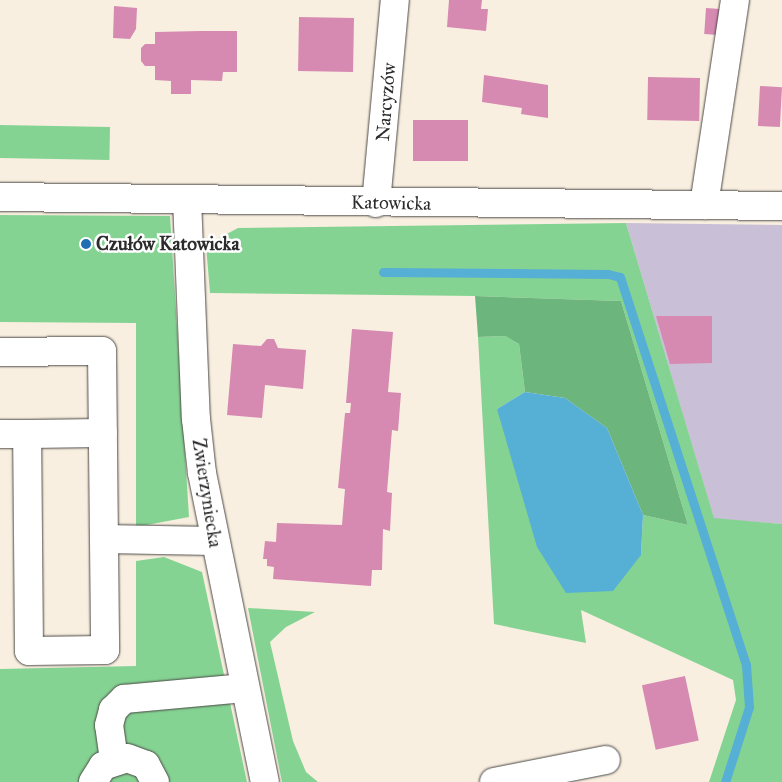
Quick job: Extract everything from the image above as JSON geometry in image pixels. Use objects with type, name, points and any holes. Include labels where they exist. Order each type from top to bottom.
[{"type":"street","name":"Narcyzów","points":[[376,203],[395,0]]},
{"type":"street","points":[[704,205],[735,0]]},
{"type":"street","name":"Katowicka","points":[[0,198],[782,206]]},
{"type":"street","name":"Zwierzyniecka","points":[[187,199],[196,419],[213,541],[266,782]]},
{"type":"street","points":[[0,352],[102,351],[105,650],[29,650],[28,434]]},
{"type":"street","points":[[0,434],[103,433]]},
{"type":"street","points":[[104,539],[213,541]]},
{"type":"street","points":[[114,760],[109,725],[113,710],[124,699],[138,696],[244,688]]},
{"type":"street","points":[[93,782],[103,766],[114,760],[127,758],[146,765],[153,773],[155,782]]},
{"type":"street","points":[[494,782],[606,760]]},
{"type":"shaded area","points":[[626,223],[782,225],[782,524],[714,519]]},
{"type":"green space","points":[[0,125],[110,127],[109,160],[0,158]]},
{"type":"green space","points":[[0,215],[170,216],[189,517],[136,527],[136,323],[0,322]]},
{"type":"green space","points":[[626,223],[714,518],[782,524],[782,782],[709,782],[736,700],[733,680],[581,610],[586,643],[494,624],[478,337],[505,336],[519,344],[525,392],[497,409],[641,555],[643,515],[688,525],[621,301],[475,296],[210,293],[206,245],[238,228]]},
{"type":"green space","points":[[475,296],[621,301],[688,525],[643,515],[607,428],[565,398],[525,392],[519,344],[505,336],[478,337]]},
{"type":"green space","points":[[164,557],[202,572],[247,782],[0,782],[0,669],[136,666],[136,561]]},
{"type":"green space","points":[[248,608],[315,612],[286,627],[270,642],[293,741],[306,772],[318,782],[282,782]]},
{"type":"water","points":[[525,392],[565,398],[607,428],[643,515],[641,555],[613,591],[566,593],[537,547],[497,409]]},
{"type":"building","points":[[449,0],[482,0],[481,9],[488,9],[486,31],[447,27]]},
{"type":"building","points":[[114,6],[137,8],[136,29],[130,39],[113,38]]},
{"type":"building","points":[[706,8],[720,9],[718,35],[704,34]]},
{"type":"building","points":[[299,17],[354,18],[353,72],[298,71]]},
{"type":"building","points":[[237,31],[237,72],[223,72],[222,81],[191,80],[191,94],[171,94],[171,81],[155,80],[155,66],[145,66],[141,61],[141,48],[145,44],[155,44],[155,32]]},
{"type":"building","points":[[484,75],[548,85],[548,118],[521,114],[522,108],[482,102]]},
{"type":"building","points":[[648,77],[700,78],[699,121],[647,120]]},
{"type":"building","points":[[760,86],[782,87],[780,127],[758,126]]},
{"type":"building","points":[[413,120],[468,120],[468,161],[413,161]]},
{"type":"building","points":[[656,316],[712,316],[712,363],[670,364]]},
{"type":"building","points":[[352,329],[393,332],[388,392],[401,393],[398,431],[392,430],[387,492],[392,493],[390,531],[383,529],[382,570],[372,570],[371,586],[273,579],[274,567],[267,566],[267,559],[263,559],[265,541],[276,542],[277,523],[342,525],[345,489],[338,488],[345,413],[350,413],[351,403],[346,403]]},
{"type":"building","points":[[267,339],[274,339],[278,348],[306,350],[303,389],[265,385],[262,418],[227,415],[233,344],[261,346]]},
{"type":"building","points":[[685,676],[699,741],[656,750],[642,685]]},
{"type":"waterway","points":[[383,272],[608,274],[620,277],[746,665],[749,707],[725,782]]},
{"type":"place","name":"Czułów Katowicka","points":[[86,244]]}]
